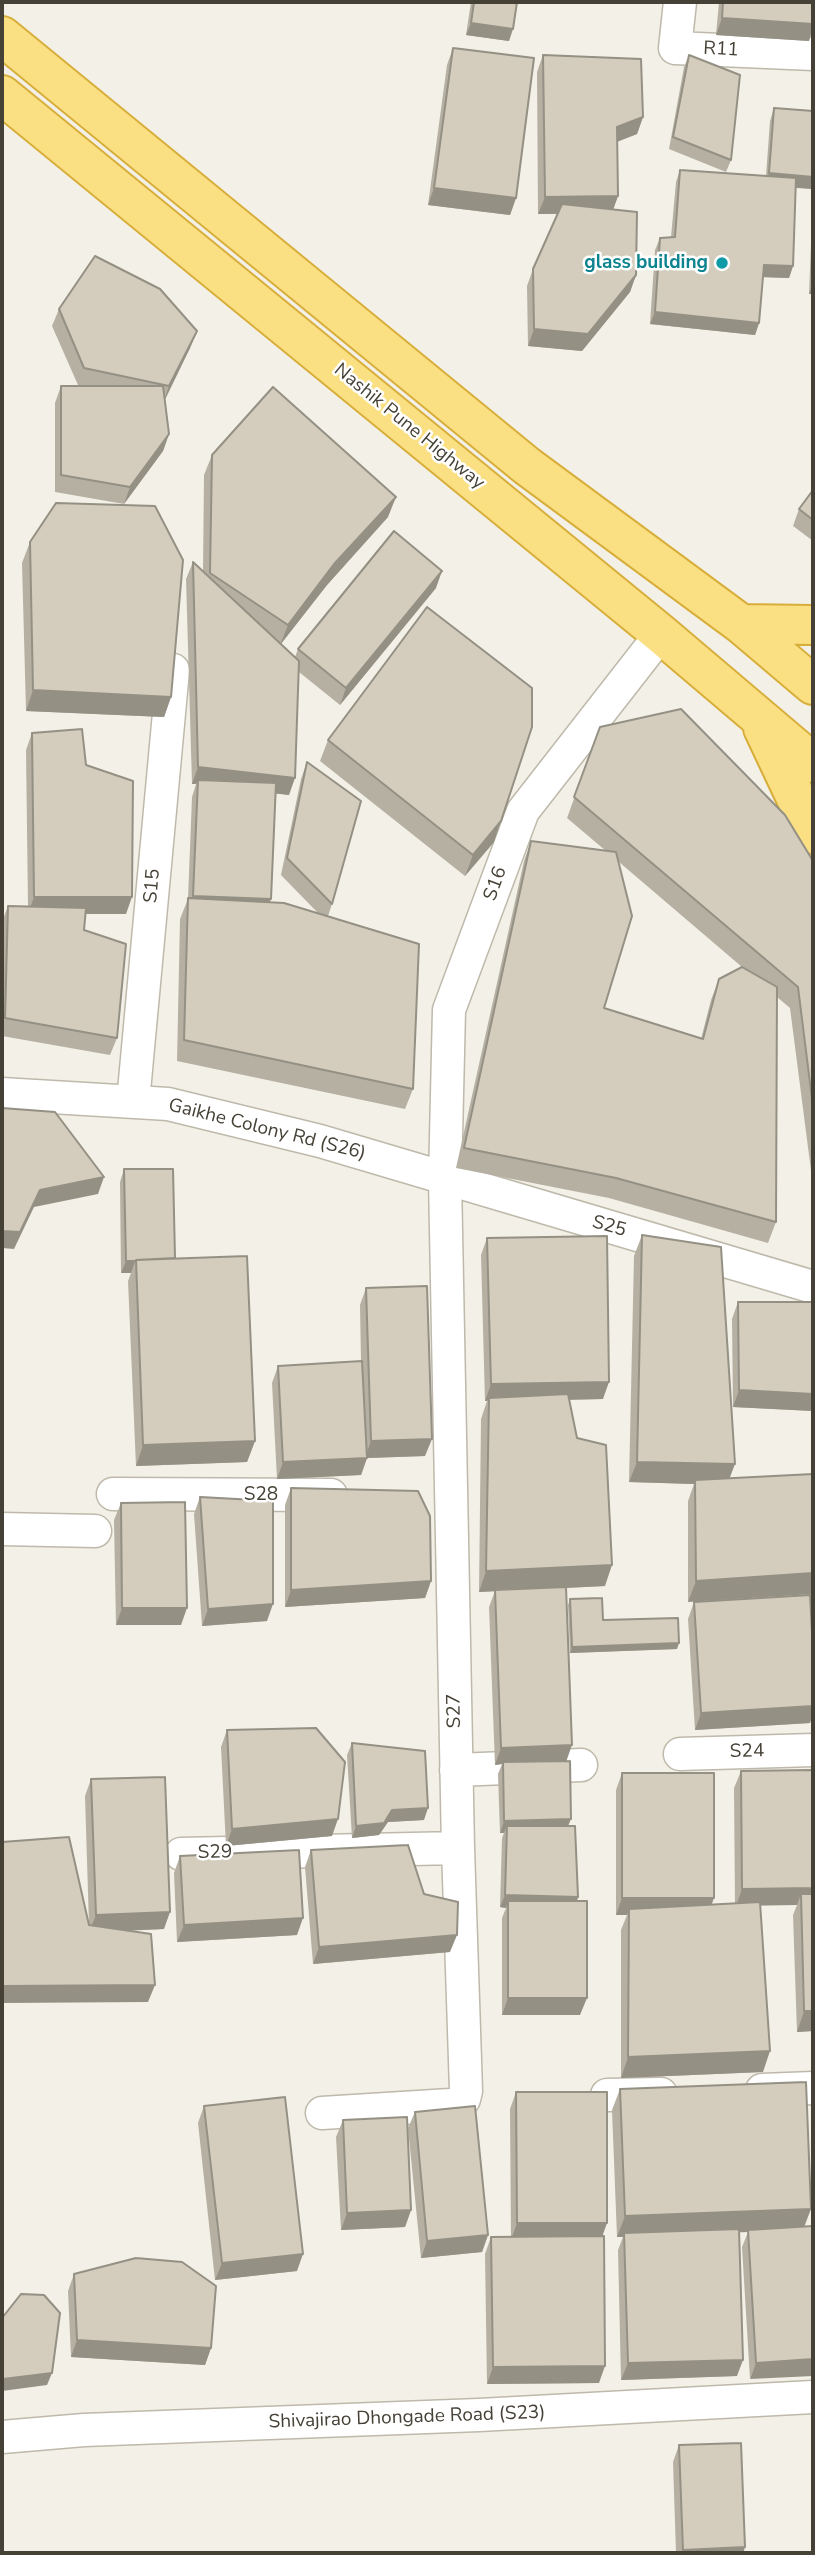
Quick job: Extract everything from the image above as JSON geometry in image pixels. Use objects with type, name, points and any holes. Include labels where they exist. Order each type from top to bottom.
[{"type":"highway","points":[[2,36],[527,466],[741,624],[813,685]]},
{"type":"highway","name":"Nashik Pune Highway","points":[[2,94],[661,634],[813,763]]},
{"type":"highway","points":[[741,624],[813,625]]},
{"type":"highway","points":[[758,716],[813,834]]},
{"type":"street","name":"R11","points":[[680,2],[675,48],[813,54]]},
{"type":"street","name":"S16","points":[[445,1179],[449,1010],[523,811],[661,634]]},
{"type":"street","name":"S15","points":[[132,1102],[173,670]]},
{"type":"street","name":"Gaikhe Colony Rd (S26)","points":[[2,1094],[168,1104],[320,1141],[445,1179]]},
{"type":"street","name":"S25","points":[[445,1179],[813,1287]]},
{"type":"street","name":"S27","points":[[322,2113],[458,2104],[464,2099],[466,2091],[456,1770],[438,1495],[445,1179]]},
{"type":"street","name":"S28","points":[[113,1494],[356,1495]]},
{"type":"street","points":[[2,1529],[95,1531]]},
{"type":"street","name":"S24","points":[[680,1754],[813,1750]]},
{"type":"street","points":[[456,1770],[581,1765]]},
{"type":"street","name":"S29","points":[[181,1854],[458,1848]]},
{"type":"street","points":[[731,2091],[813,2088]]},
{"type":"street","points":[[607,2095],[690,2093]]},
{"type":"street","name":"Shivajirao Dhongade Road (S23)","points":[[2,2437],[84,2430],[479,2416],[813,2397]]},
{"type":"building","points":[[474,2],[517,2],[513,29],[471,23]]},
{"type":"building","points":[[723,2],[813,2],[813,24],[722,18]]},
{"type":"building","points":[[453,48],[534,58],[516,198],[434,188]]},
{"type":"building","points":[[543,55],[641,59],[643,117],[617,127],[618,196],[545,197]]},
{"type":"building","points":[[689,55],[740,75],[731,160],[673,137]]},
{"type":"building","points":[[774,108],[813,111],[813,177],[769,173]]},
{"type":"building","name":"glass building","points":[[680,170],[796,178],[793,266],[764,265],[759,323],[655,312],[660,238],[675,237]]},
{"type":"building","points":[[562,204],[637,212],[636,275],[588,334],[534,329],[533,269]]},
{"type":"building","points":[[95,256],[160,289],[197,331],[169,386],[84,368],[59,309]]},
{"type":"building","points":[[61,386],[163,386],[169,434],[130,487],[61,475]]},
{"type":"building","points":[[273,387],[396,497],[334,564],[288,625],[210,573],[212,455]]},
{"type":"building","points":[[813,490],[813,520],[799,509]]},
{"type":"building","points":[[56,503],[155,506],[183,560],[171,697],[33,690],[30,542]]},
{"type":"building","points":[[394,531],[442,571],[346,688],[298,649]]},
{"type":"building","points":[[193,562],[299,661],[295,778],[198,767]]},
{"type":"building","points":[[427,607],[532,688],[532,727],[501,821],[473,855],[328,740]]},
{"type":"building","points":[[681,709],[785,815],[813,861],[813,1107],[798,987],[574,797],[600,727]]},
{"type":"building","points":[[82,729],[86,765],[133,781],[132,897],[34,897],[32,733]]},
{"type":"building","points":[[307,762],[361,801],[332,904],[287,858]]},
{"type":"building","points":[[198,780],[276,783],[271,899],[193,896]]},
{"type":"building","points":[[531,841],[616,852],[632,916],[604,1008],[703,1039],[719,979],[742,967],[777,987],[776,1222],[616,1178],[464,1148]]},
{"type":"building","points":[[188,898],[284,903],[419,944],[413,1089],[184,1040]]},
{"type":"building","points":[[8,906],[86,908],[84,930],[126,944],[117,1038],[5,1018]]},
{"type":"building","points":[[2,1108],[55,1112],[104,1177],[40,1190],[20,1232],[2,1231]]},
{"type":"building","points":[[124,1169],[173,1169],[175,1258],[126,1261]]},
{"type":"building","points":[[642,1235],[721,1247],[735,1464],[637,1462]]},
{"type":"building","points":[[607,1236],[609,1382],[491,1384],[487,1238]]},
{"type":"building","points":[[247,1256],[255,1441],[143,1445],[136,1260]]},
{"type":"building","points":[[427,1286],[432,1439],[371,1441],[366,1288]]},
{"type":"building","points":[[738,1302],[813,1302],[813,1394],[739,1390]]},
{"type":"building","points":[[362,1361],[367,1458],[283,1462],[278,1366]]},
{"type":"building","points":[[568,1394],[577,1438],[606,1445],[612,1565],[486,1571],[489,1398]]},
{"type":"building","points":[[813,1474],[813,1573],[696,1581],[695,1480]]},
{"type":"building","points":[[291,1488],[418,1491],[430,1516],[431,1581],[291,1590]]},
{"type":"building","points":[[200,1497],[273,1501],[273,1604],[208,1609]]},
{"type":"building","points":[[185,1502],[187,1608],[122,1608],[121,1503]]},
{"type":"building","points":[[566,1587],[572,1745],[501,1748],[495,1590]]},
{"type":"building","points":[[810,1595],[813,1706],[701,1713],[694,1602]]},
{"type":"building","points":[[602,1598],[603,1620],[678,1618],[679,1643],[572,1647],[570,1599]]},
{"type":"building","points":[[316,1728],[345,1762],[338,1819],[232,1829],[227,1730]]},
{"type":"building","points":[[352,1743],[425,1751],[428,1808],[392,1810],[384,1823],[356,1826]]},
{"type":"building","points":[[570,1761],[571,1819],[504,1821],[503,1762]]},
{"type":"building","points":[[813,1770],[813,1888],[742,1889],[741,1771]]},
{"type":"building","points":[[622,1773],[714,1773],[714,1898],[622,1898]]},
{"type":"building","points":[[165,1777],[170,1912],[96,1915],[91,1779]]},
{"type":"building","points":[[507,1826],[575,1826],[578,1897],[505,1895]]},
{"type":"building","points":[[69,1837],[89,1925],[151,1934],[155,1985],[2,1986],[2,1842]]},
{"type":"building","points":[[408,1845],[424,1894],[458,1902],[457,1935],[319,1947],[311,1850]]},
{"type":"building","points":[[299,1850],[303,1918],[184,1925],[180,1856]]},
{"type":"building","points":[[801,1894],[813,1894],[813,2011],[804,2011]]},
{"type":"building","points":[[508,1901],[587,1901],[587,1998],[508,1998]]},
{"type":"building","points":[[760,1902],[770,2051],[628,2057],[629,1909]]},
{"type":"building","points":[[806,2082],[811,2209],[625,2216],[620,2089]]},
{"type":"building","points":[[516,2092],[607,2092],[607,2223],[517,2223]]},
{"type":"building","points":[[285,2097],[303,2254],[222,2263],[204,2106]]},
{"type":"building","points":[[475,2106],[488,2235],[427,2241],[415,2112]]},
{"type":"building","points":[[407,2117],[411,2210],[347,2213],[343,2120]]},
{"type":"building","points":[[813,2226],[813,2359],[756,2363],[748,2230]]},
{"type":"building","points":[[739,2229],[743,2360],[628,2363],[624,2233]]},
{"type":"building","points":[[604,2236],[605,2366],[493,2367],[491,2237]]},
{"type":"building","points":[[136,2258],[182,2262],[216,2286],[211,2348],[77,2340],[74,2274]]},
{"type":"building","points":[[21,2294],[44,2295],[60,2313],[52,2373],[3,2379],[2,2318]]},
{"type":"building","points":[[741,2443],[745,2547],[683,2550],[679,2445]]},
{"type":"place","name":"glass building","points":[[722,263]]}]
